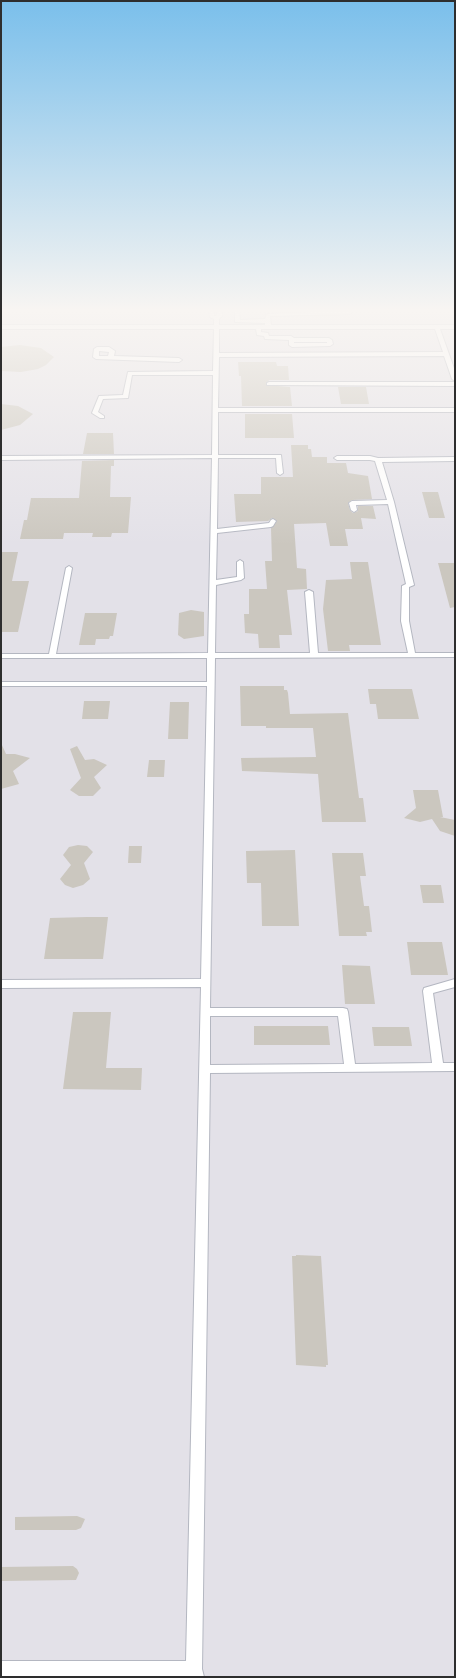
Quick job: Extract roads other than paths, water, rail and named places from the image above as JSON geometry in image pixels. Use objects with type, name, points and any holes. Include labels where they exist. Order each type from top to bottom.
[{"type":"lane","points":[[102,417],[95,413],[102,396],[126,396],[127,388]]},
{"type":"lane","points":[[1,1669],[195,1673],[217,388]]},
{"type":"lane","points":[[216,410],[455,410]]},
{"type":"lane","points":[[1,458],[279,456],[280,473]]},
{"type":"lane","points":[[337,458],[370,458],[378,460],[455,459]]},
{"type":"lane","points":[[378,460],[390,502],[410,585],[406,586],[405,621],[412,655]]},
{"type":"lane","points":[[354,510],[352,503],[390,502]]},
{"type":"lane","points":[[214,531],[271,525],[273,521]]},
{"type":"lane","points":[[213,583],[241,578],[240,562]]},
{"type":"lane","points":[[52,656],[69,568]]},
{"type":"lane","points":[[309,592],[314,655]]},
{"type":"lane","points":[[1,656],[455,655]]},
{"type":"lane","points":[[1,684],[212,684]]},
{"type":"lane","points":[[1,984],[206,983]]},
{"type":"lane","points":[[438,1067],[428,991],[455,983]]},
{"type":"lane","points":[[206,1012],[343,1012],[350,1067]]},
{"type":"lane","points":[[205,1069],[455,1067]]}]
